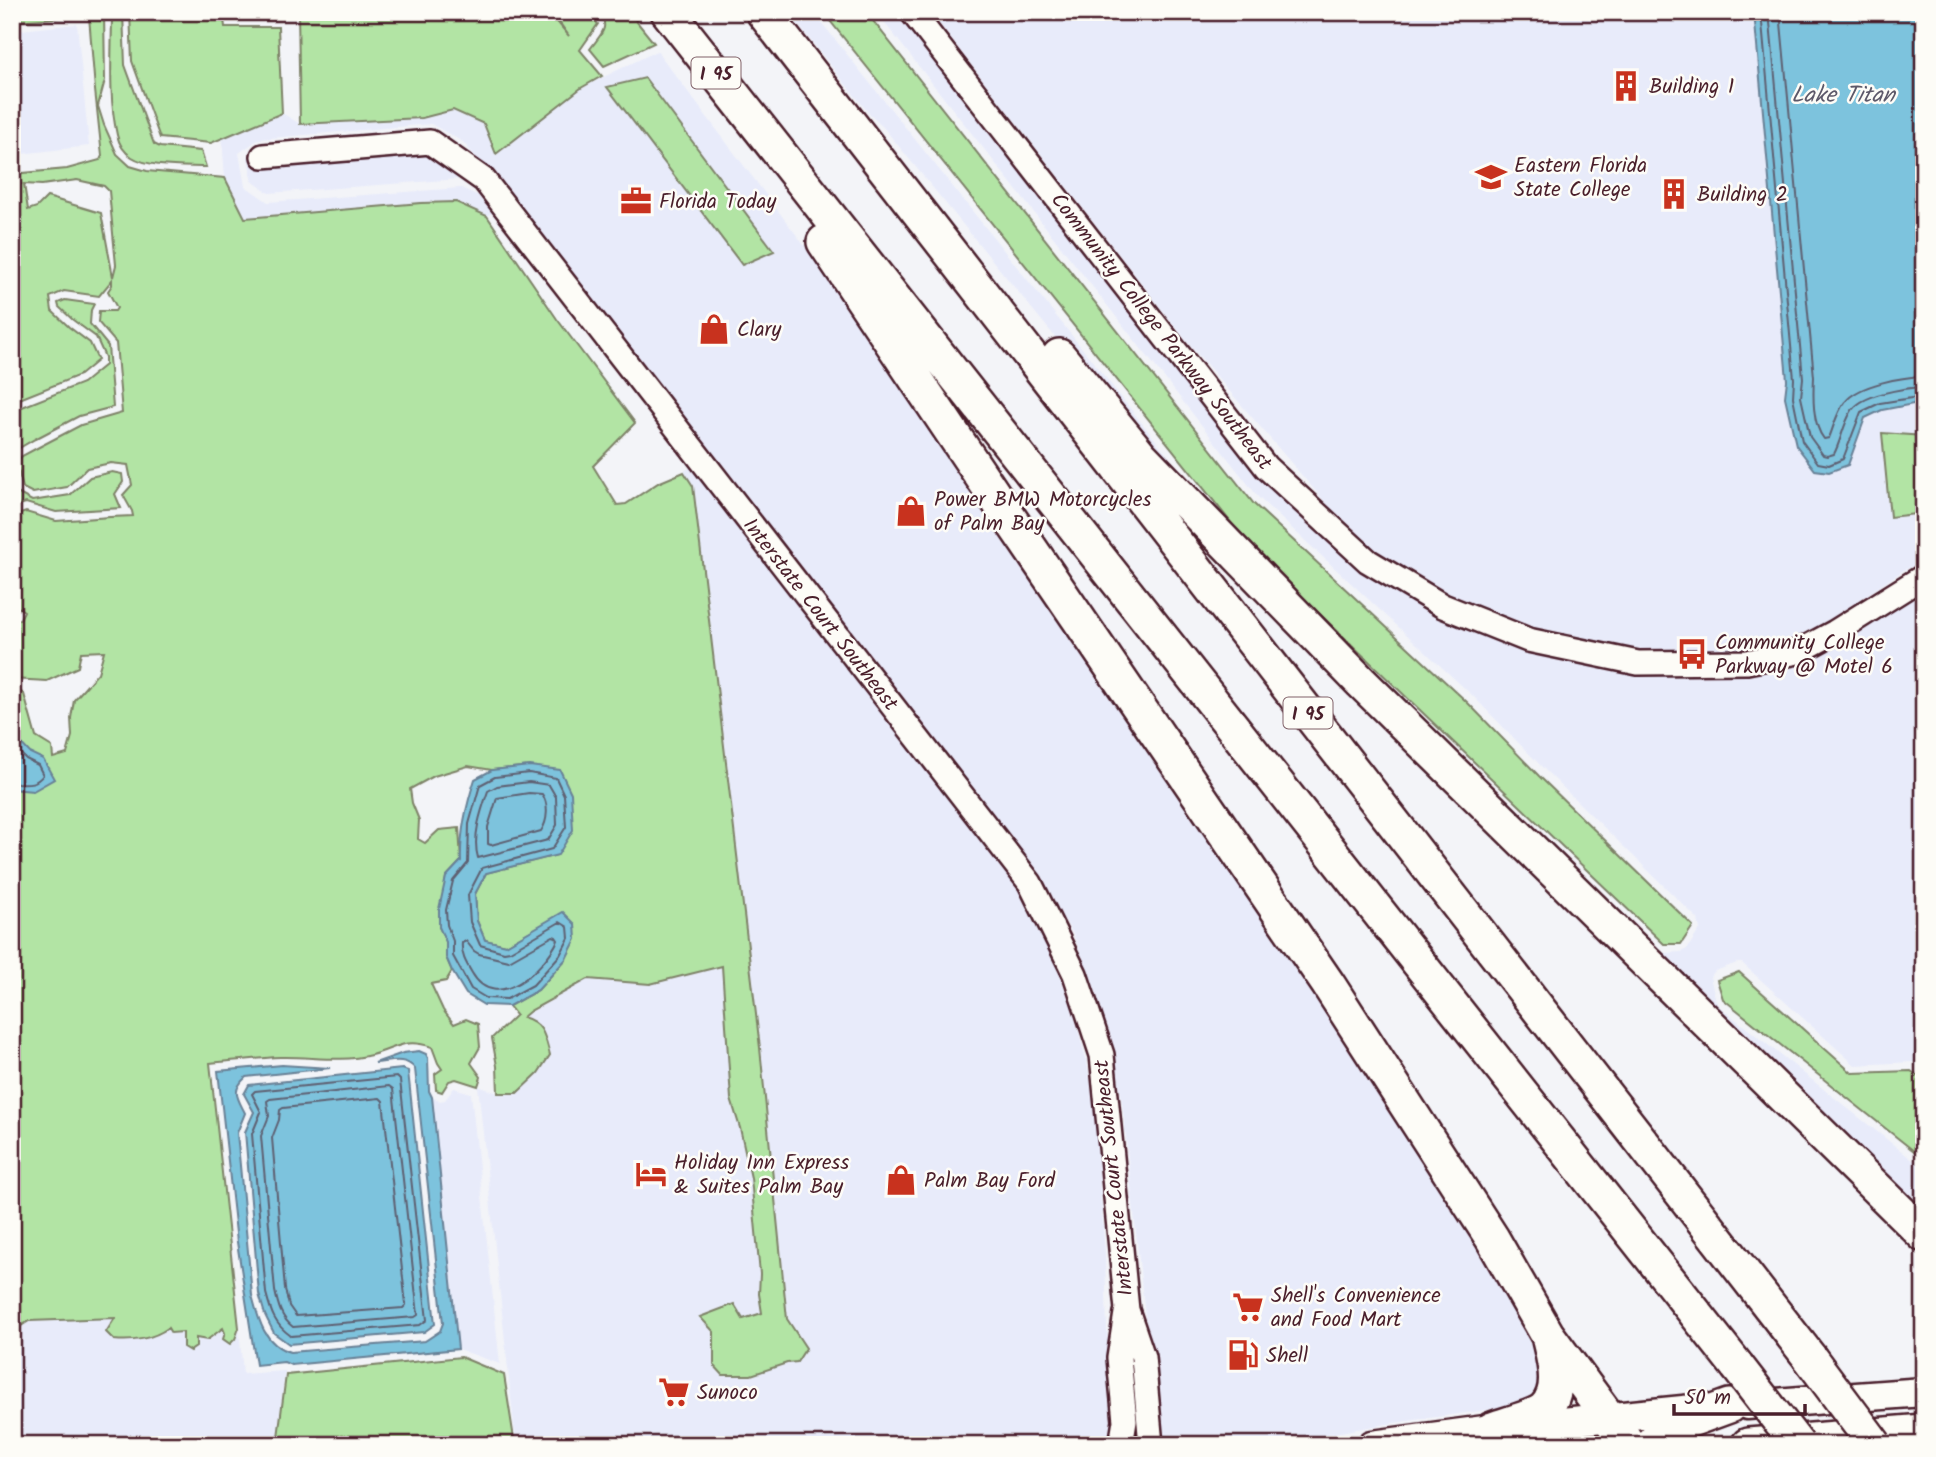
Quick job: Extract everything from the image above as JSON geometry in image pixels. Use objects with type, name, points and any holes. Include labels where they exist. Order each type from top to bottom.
[{"type":"highway","name":"I 95","points":[[668,12],[1798,1445]]},
{"type":"highway","name":"I 95","points":[[762,12],[1875,1445]]},
{"type":"highway","points":[[806,68],[876,134],[1141,456],[1371,692],[1924,1235]]},
{"type":"highway","points":[[764,133],[811,223],[1328,984],[1492,1238],[1547,1334],[1629,1445]]},
{"type":"highway","points":[[1492,1429],[1542,1410],[1554,1395],[1554,1360],[1547,1334]]},
{"type":"highway","points":[[1650,1445],[1666,1429],[1729,1406]]},
{"type":"highway","points":[[1748,1445],[1924,1431]]},
{"type":"main road","points":[[1372,1445],[1609,1417],[1924,1391]]},
{"type":"street","name":"Community College Parkway Southeast","points":[[912,12],[1266,467],[1368,561],[1443,606],[1528,640],[1638,663],[1747,662],[1798,652],[1924,576]]},
{"type":"street","name":"Interstate Court Southeast","points":[[263,156],[430,142],[484,180],[1030,883],[1075,974],[1102,1055],[1127,1310],[1143,1357],[1151,1445]]},
{"type":"street","name":"Interstate Court Southeast","points":[[1121,1445],[1125,1421],[1119,1359],[1127,1310]]},
{"type":"shaded area","points":[[788,12],[813,12],[1230,533],[1147,449]]},
{"type":"shaded area","points":[[876,12],[900,12],[1259,474],[1440,615],[1747,672],[1924,588],[1924,1071],[1913,1062],[1855,1065],[1742,963],[1715,971],[1710,977],[1719,1006],[1924,1169],[1924,1220],[1310,616],[1659,950],[1664,953],[1687,949],[1700,929],[1698,919],[1473,696],[1259,498]]},
{"type":"shaded area","name":"Eastern Florida State College","points":[[930,12],[1924,12],[1924,562],[1904,570],[1807,635],[1752,651],[1639,652],[1539,632],[1456,603],[1355,537],[1188,343]]},
{"type":"shaded area","points":[[77,24],[89,146],[12,155],[12,31]]},
{"type":"shaded area","points":[[657,51],[854,311],[1481,1238],[1488,1268],[1535,1336],[1543,1389],[1523,1405],[1264,1445],[1172,1445],[1159,1432],[1155,1410],[1117,1068],[1097,995],[1073,934],[1045,888],[877,666],[463,142],[431,124],[259,139],[239,153],[245,186],[268,202],[461,188],[479,196],[492,213],[487,216],[455,202],[245,218],[225,178],[222,138],[282,113],[300,124],[422,118],[453,110],[484,124],[497,154],[581,88]]},
{"type":"shaded area","points":[[254,152],[255,167],[428,153],[471,183],[460,179],[269,193],[252,181],[248,157]]},
{"type":"shaded area","points":[[691,467],[708,485],[1013,877],[1045,937],[1072,1007],[1094,1100],[1105,1254],[1107,1330],[1116,1428],[1111,1445],[516,1445],[478,1086],[498,1093],[522,1017],[588,979],[650,984],[722,966],[731,1099],[751,1178],[762,1313],[714,1332],[714,1365],[797,1362],[806,1348],[787,1319],[693,486],[684,471]]},
{"type":"shaded area","points":[[454,1088],[471,1093],[500,1364],[458,1349],[432,1097],[445,1100]]},
{"type":"shaded area","points":[[117,1318],[123,1341],[160,1334],[168,1328],[196,1338],[223,1328],[225,1333],[235,1339],[239,1328],[243,1374],[285,1371],[277,1445],[12,1445],[12,1337],[18,1328],[29,1321]]},
{"type":"green space","points":[[12,12],[104,12],[105,80],[98,106],[117,154],[130,166],[147,171],[225,178],[245,218],[456,202],[487,216],[557,319],[635,423],[593,466],[617,505],[626,504],[658,483],[684,472],[693,486],[760,1048],[787,1319],[806,1348],[797,1362],[751,1375],[723,1375],[714,1365],[714,1332],[700,1317],[734,1304],[743,1319],[762,1313],[751,1178],[731,1099],[722,966],[650,984],[588,979],[530,1011],[523,1017],[539,1027],[550,1055],[538,1073],[517,1093],[498,1093],[492,1038],[516,1015],[509,1006],[538,990],[566,959],[531,931],[506,945],[485,940],[477,921],[475,894],[486,873],[557,855],[530,766],[492,770],[468,766],[434,776],[410,789],[419,820],[418,839],[425,843],[439,830],[459,828],[461,861],[446,877],[439,927],[447,942],[446,957],[452,971],[446,981],[431,984],[443,1010],[454,1024],[466,1019],[478,1024],[480,1047],[471,1063],[481,1077],[478,1086],[456,1079],[449,1081],[442,1092],[436,1090],[435,1074],[442,1069],[432,1047],[414,1043],[348,1059],[280,1057],[210,1063],[239,1328],[235,1339],[230,1344],[223,1339],[223,1328],[207,1340],[196,1338],[196,1347],[190,1351],[183,1347],[183,1332],[171,1333],[168,1328],[142,1339],[114,1340],[106,1332],[115,1318],[29,1321],[18,1328],[12,1337],[12,690],[16,689],[24,694],[36,737],[52,747],[53,758],[67,754],[72,736],[74,700],[98,673],[104,651],[81,652],[78,667],[47,681],[12,679],[12,622],[20,619],[24,611],[12,603],[12,517],[26,512],[56,521],[133,516],[123,495],[132,485],[128,465],[111,463],[87,468],[67,487],[33,493],[23,488],[16,462],[22,456],[81,425],[122,413],[116,343],[98,322],[99,311],[115,311],[117,308],[108,291],[112,280],[99,296],[64,291],[50,297],[52,311],[90,343],[98,360],[80,375],[12,402],[12,186],[22,184],[12,182],[12,174],[67,169],[100,160],[102,156],[89,16],[12,21]],"holes":[[[77,180],[104,186],[109,191],[116,265],[113,277],[101,213],[47,197],[37,207],[28,210],[24,184],[42,185]]]},
{"type":"green space","points":[[112,12],[123,12],[125,65],[154,144],[201,151],[206,167],[168,166],[139,161],[122,148],[112,105]]},
{"type":"green space","points":[[130,12],[223,12],[225,27],[278,27],[282,113],[211,143],[160,138],[132,61]]},
{"type":"green space","points":[[298,12],[549,12],[569,36],[552,12],[588,12],[598,24],[580,50],[602,76],[581,88],[496,154],[484,124],[453,110],[422,118],[300,124]]},
{"type":"green space","points":[[599,12],[629,12],[654,43],[604,66],[590,49],[604,27]]},
{"type":"green space","points":[[823,12],[866,12],[1254,504],[1468,703],[1693,926],[1681,944],[1664,944],[1253,550]]},
{"type":"green space","points":[[645,78],[774,251],[742,265],[607,87]]},
{"type":"green space","points":[[65,300],[94,304],[90,324],[108,346],[113,407],[79,416],[16,450],[12,455],[12,411],[83,383],[105,365],[105,357],[96,337],[59,307],[58,303]]},
{"type":"green space","points":[[1882,433],[1924,436],[1924,513],[1890,517]]},
{"type":"green space","points":[[112,472],[122,474],[123,482],[115,494],[121,508],[56,512],[26,503],[12,507],[12,477],[17,493],[32,501],[70,495],[90,477]]},
{"type":"green space","points":[[1739,972],[1852,1073],[1911,1071],[1924,1081],[1924,1159],[1723,999],[1717,980]]},
{"type":"green space","points":[[461,1357],[504,1375],[515,1445],[277,1445],[286,1375]]},
{"type":"water","name":"Lake Titan","points":[[1754,12],[1924,12],[1924,402],[1882,410],[1865,418],[1848,465],[1829,472],[1815,470],[1796,445],[1785,397],[1787,380]]},
{"type":"water","points":[[12,738],[16,738],[30,753],[43,759],[54,779],[33,791],[12,789]]},
{"type":"water","points":[[530,766],[560,770],[571,793],[573,830],[558,855],[486,873],[475,894],[477,921],[485,940],[506,945],[563,912],[575,924],[576,939],[566,959],[538,990],[509,1006],[484,1005],[466,994],[452,971],[446,957],[446,942],[439,927],[439,909],[446,877],[461,861],[464,819],[475,779],[492,770]]},
{"type":"water","points":[[419,1051],[428,1058],[429,1091],[432,1097],[458,1349],[291,1365],[284,1362],[256,1365],[237,1242],[218,1071],[282,1065],[330,1068],[246,1077],[237,1090],[245,1113],[237,1133],[252,1295],[268,1337],[290,1352],[425,1341],[440,1331],[443,1323],[415,1069],[402,1061],[375,1063],[403,1053]]},
{"type":"water","points":[[402,1069],[408,1071],[435,1324],[424,1332],[289,1344],[274,1333],[259,1294],[245,1132],[254,1112],[244,1094],[249,1085]]},
{"type":"place","name":"Building 1","points":[[1626,86]]},
{"type":"place","name":"Eastern Florida State College","points":[[1491,177]]},
{"type":"place","name":"Building 2","points":[[1674,194]]},
{"type":"place","name":"Florida Today","points":[[636,201]]},
{"type":"place","name":"Clary","points":[[714,329]]},
{"type":"place","name":"Power BMW Motorcycles of Palm Bay","points":[[911,511]]},
{"type":"place","name":"Community College Parkway @ Motel 6","points":[[1692,654]]},
{"type":"place","name":"Holiday Inn Express & Suites Palm Bay","points":[[651,1174]]},
{"type":"place","name":"Palm Bay Ford","points":[[901,1180]]},
{"type":"place","name":"Shell's Convenience and Food Mart","points":[[1248,1307]]},
{"type":"place","name":"Shell","points":[[1243,1355]]},
{"type":"place","name":"Sunoco","points":[[674,1392]]}]
